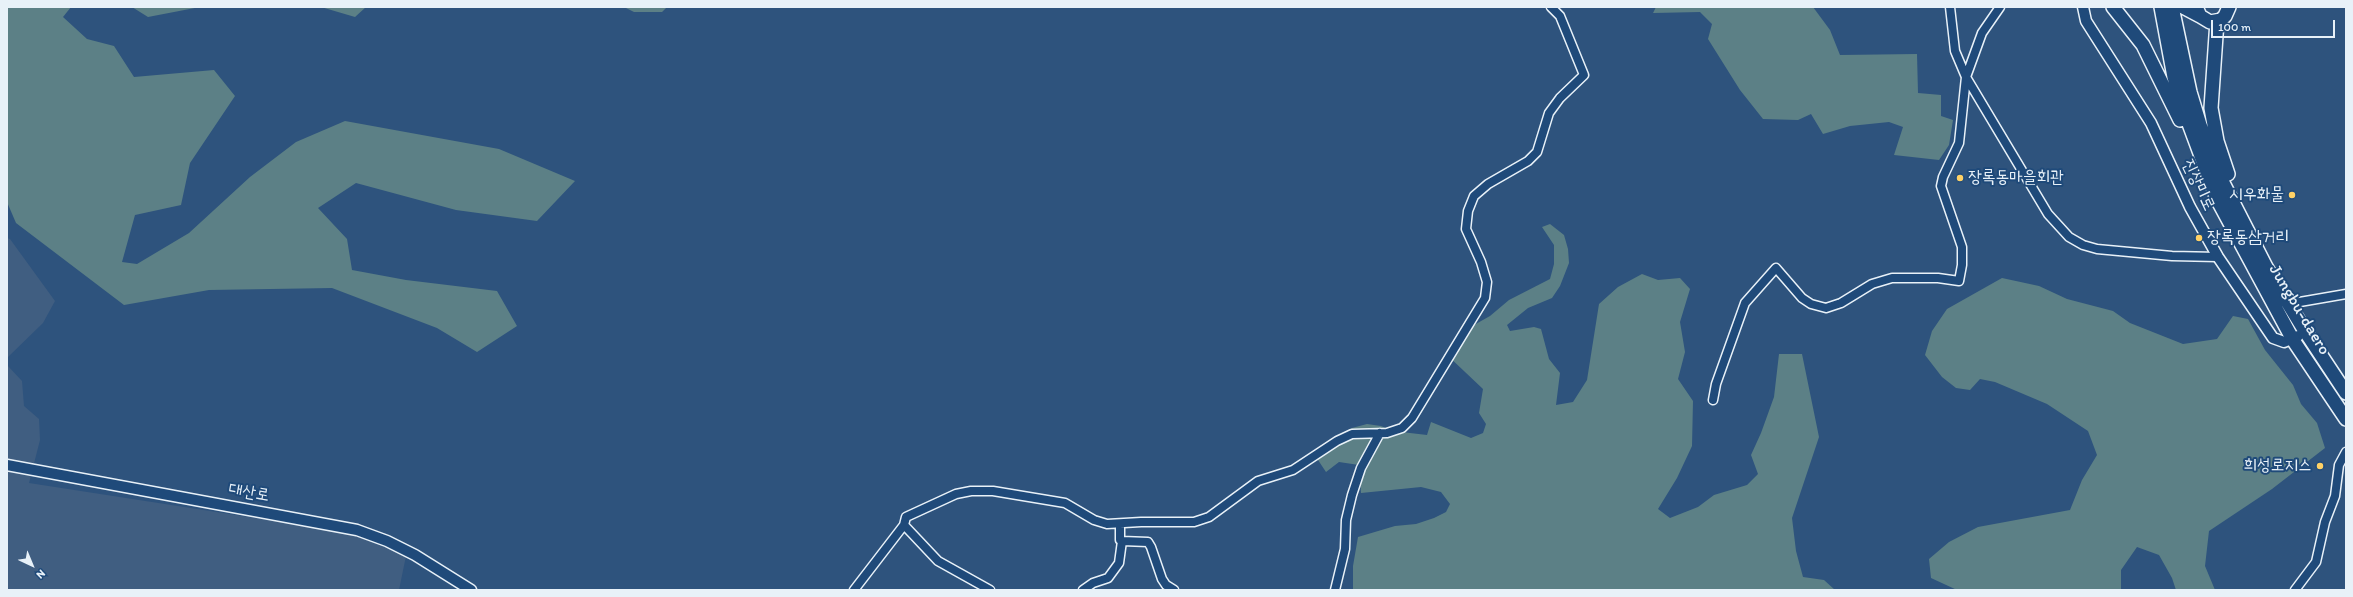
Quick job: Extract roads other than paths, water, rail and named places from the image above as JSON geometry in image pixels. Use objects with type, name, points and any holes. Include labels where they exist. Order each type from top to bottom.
[{"type":"main road","points":[[2113,7],[2134,31],[2157,69],[2217,199]]},
{"type":"main road","points":[[2170,9],[2198,12],[2210,22],[2217,21],[2225,16],[2229,7]]},
{"type":"main road","name":"Jungbu-daero","points":[[2170,9],[2174,77],[2185,113],[2217,199],[2293,340],[2346,420]]},
{"type":"main road","name":"Jungbu-daero","points":[[2170,9],[2200,125],[2222,181],[2288,304],[2304,331],[2346,393]]},
{"type":"main road","points":[[2217,21],[2211,108],[2217,141],[2248,231]]},
{"type":"street","points":[[854,590],[904,524],[906,517],[956,494],[971,491],[993,491],[1065,502],[1094,520],[1107,524],[1141,522],[1194,522],[1209,517],[1258,481],[1293,470],[1337,441],[1352,434],[1387,433],[1402,428],[1412,418],[1485,298],[1487,282],[1481,262],[1466,229],[1468,211],[1474,196],[1488,184],[1528,161],[1537,152],[1549,113],[1560,98],[1584,75],[1560,16],[1551,7]]},
{"type":"street","points":[[1950,7],[1955,51],[1966,77],[2048,214],[2069,237],[2083,245],[2097,249],[2172,256],[2218,257]]},
{"type":"street","points":[[1713,400],[1716,384],[1745,303],[1776,268],[1802,298],[1811,304],[1826,308],[1840,303],[1872,284],[1892,278],[1938,278],[1959,281],[1962,265],[1962,247],[1942,186],[1943,177],[1959,142],[1966,77],[1982,33],[2000,7]]},
{"type":"street","name":"진상미로","points":[[2082,8],[2086,21],[2152,123],[2190,207],[2218,257],[2269,334],[2279,341],[2293,340]]},
{"type":"street","points":[[2288,304],[2346,294]]},
{"type":"street","points":[[2293,340],[2304,331]]},
{"type":"street","points":[[1335,590],[1345,549],[1346,520],[1352,495],[1361,468],[1380,432]]},
{"type":"street","points":[[2295,590],[2316,562],[2325,522],[2335,496],[2338,465],[2346,452]]},
{"type":"street","name":"대산로","points":[[7,465],[357,530],[387,541],[415,555],[471,590]]},
{"type":"street","points":[[904,524],[938,561],[990,590]]},
{"type":"street","points":[[1083,590],[1093,582],[1108,578],[1119,562],[1122,541],[1120,540],[1120,524]]},
{"type":"street","points":[[1122,541],[1148,542],[1152,546],[1162,579],[1166,585],[1174,590]]},
{"type":"place","name":"장록동마을회관","points":[[1960,178]]},
{"type":"place","name":"시우화물","points":[[2292,195]]},
{"type":"place","name":"장록동삼거리","points":[[2199,238]]},
{"type":"place","name":"희성로지스","points":[[2320,466]]}]
